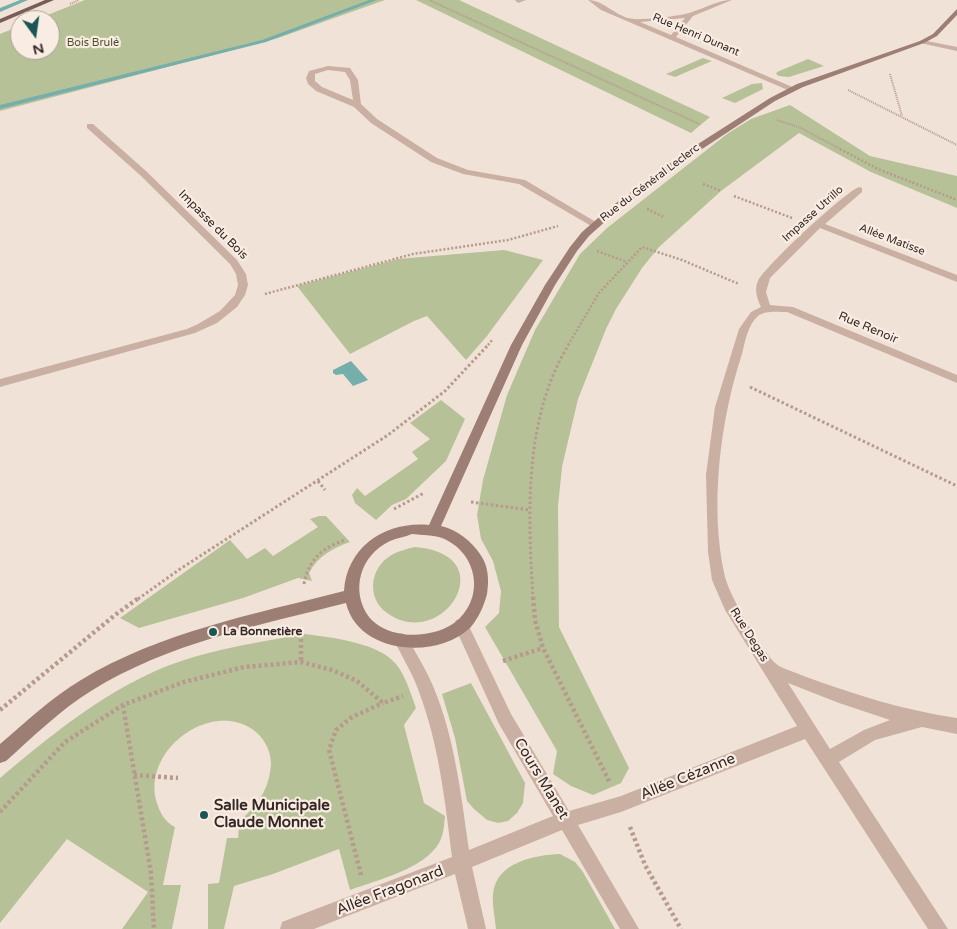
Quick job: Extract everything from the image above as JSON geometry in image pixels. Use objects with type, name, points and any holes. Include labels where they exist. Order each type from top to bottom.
[{"type":"main road","points":[[0,21],[51,0]]},
{"type":"street","name":"Rue Henri Dunant","points":[[591,0],[603,10],[793,89]]},
{"type":"street","points":[[632,21],[691,15],[729,0]]},
{"type":"street","name":"Rue du Général Leclerc","points":[[433,530],[450,496],[491,396],[535,310],[578,244],[596,225],[626,200],[717,132],[747,114],[793,89],[922,42],[935,35],[957,10]]},
{"type":"street","points":[[672,38],[691,15]]},
{"type":"street","points":[[922,42],[957,49]]},
{"type":"street","points":[[357,106],[354,80],[347,70],[328,68],[312,74],[311,82],[319,88],[357,106],[374,121],[434,160],[461,170],[522,182],[596,225]]},
{"type":"street","name":"Impasse du Bois","points":[[90,126],[143,173],[224,251],[241,272],[243,285],[241,294],[235,303]]},
{"type":"street","name":"Impasse Utrillo","points":[[761,291],[763,281],[769,273],[804,235],[859,190]]},
{"type":"street","name":"Allée Matisse","points":[[818,224],[957,279]]},
{"type":"street","points":[[761,291],[767,308]]},
{"type":"street","points":[[0,383],[191,331],[216,320],[235,303]]},
{"type":"street","name":"Rue Degas","points":[[767,308],[756,312],[748,322],[729,376],[719,417],[712,466],[711,519],[719,580],[731,606],[808,730],[939,929]]},
{"type":"street","name":"Rue Renoir","points":[[767,308],[789,310],[957,379]]},
{"type":"street","points":[[422,529],[433,530],[456,538],[465,544],[479,562],[483,584],[477,606],[461,625],[439,637],[414,642],[380,634],[363,622],[357,614],[350,596],[351,577],[354,568],[372,544],[391,534],[422,529]]},
{"type":"street","points":[[0,754],[65,699],[98,678],[135,660],[213,632],[350,596]]},
{"type":"street","name":"Cours Manet","points":[[461,625],[505,719],[630,929]]},
{"type":"street","points":[[401,640],[426,688],[439,728],[448,766],[462,863],[477,929]]},
{"type":"street","points":[[770,669],[829,692],[921,722]]},
{"type":"street","points":[[828,760],[853,742],[878,730],[898,724],[921,722],[957,726]]},
{"type":"street","name":"Allée Cézanne","points":[[566,820],[621,804],[808,730]]},
{"type":"street","name":"Allée Fragonard","points":[[289,929],[368,900],[566,820]]},
{"type":"path","points":[[429,0],[717,132]]},
{"type":"path","points":[[889,69],[902,117]]},
{"type":"path","points":[[841,86],[957,145]]},
{"type":"path","points":[[747,114],[800,128],[880,170],[957,200]]},
{"type":"path","points":[[703,184],[721,191]]},
{"type":"path","points":[[734,196],[799,220],[818,224]]},
{"type":"path","points":[[235,303],[406,256],[508,240],[565,224]]},
{"type":"path","points":[[578,244],[627,262]]},
{"type":"path","points":[[681,929],[645,864],[621,804],[543,648],[535,620],[533,597],[530,510],[534,439],[545,396],[558,361],[599,293],[642,247],[682,260],[740,285],[761,291]]},
{"type":"path","points":[[0,710],[124,609],[180,569],[388,435],[445,392],[494,338]]},
{"type":"path","points":[[729,376],[957,486]]},
{"type":"path","points":[[318,481],[325,490]]},
{"type":"path","points":[[481,668],[543,648]]},
{"type":"path","points":[[0,812],[66,742],[123,705],[184,682],[244,667],[301,662],[332,670],[357,681],[383,703]]},
{"type":"path","points":[[368,900],[328,750],[336,730],[352,717],[383,703],[426,688]]},
{"type":"path","points":[[123,705],[151,873],[154,929]]},
{"type":"path","points":[[134,775],[178,778]]},
{"type":"green space","name":"Bois Brulé","points":[[85,0],[385,0],[278,38],[0,111],[0,34],[10,30],[10,60],[60,60],[60,10]]},
{"type":"green space","points":[[416,0],[459,0],[710,117],[691,133]]},
{"type":"green space","points":[[703,58],[712,61],[675,77],[666,74]]},
{"type":"green space","points":[[808,59],[824,66],[789,77],[776,74],[777,72]]},
{"type":"green space","points":[[762,83],[763,89],[735,103],[722,98],[752,84]]},
{"type":"green space","points":[[790,105],[870,156],[957,176],[957,208],[871,172],[799,133],[721,191],[659,247],[642,268],[616,309],[578,399],[562,467],[558,506],[559,627],[629,768],[621,783],[593,795],[571,786],[553,774],[557,751],[485,627],[499,613],[501,591],[493,561],[481,539],[477,515],[483,480],[507,395],[535,330],[580,254],[607,228],[727,134],[751,119]]},
{"type":"green space","points":[[504,250],[543,260],[487,336],[466,360],[427,316],[350,354],[297,286],[398,259]]},
{"type":"green space","points":[[441,400],[465,419],[446,461],[406,499],[392,505],[376,520],[355,503],[352,495],[357,488],[365,496],[418,459],[412,452],[430,439],[410,423]]},
{"type":"green space","points":[[326,516],[350,542],[321,557],[309,573],[312,581],[298,578],[243,598],[139,628],[120,618],[230,540],[247,559],[265,548],[273,556],[318,527],[310,519]]},
{"type":"green space","points":[[415,547],[442,553],[456,566],[460,582],[456,598],[444,612],[428,621],[408,622],[387,613],[381,607],[376,600],[373,584],[378,568],[383,562],[396,553]]},
{"type":"green space","points":[[304,634],[350,641],[374,649],[392,660],[400,670],[407,682],[416,708],[404,725],[424,803],[445,816],[442,836],[432,852],[411,867],[350,890],[339,849],[273,874],[234,886],[224,929],[208,929],[208,884],[219,883],[227,838],[238,838],[240,821],[257,804],[264,792],[271,764],[268,749],[263,739],[256,732],[234,722],[216,721],[198,726],[182,736],[168,750],[159,766],[155,784],[157,803],[163,817],[175,827],[163,885],[181,885],[172,929],[122,929],[148,892],[67,839],[0,923],[0,778],[76,718],[138,679],[177,662],[195,657]]},
{"type":"green space","points":[[471,683],[525,783],[523,803],[517,813],[508,821],[498,823],[487,820],[467,801],[455,738],[442,694]]},
{"type":"green space","points":[[560,854],[575,862],[583,872],[615,929],[496,929],[493,894],[501,874],[518,862],[539,856]]},
{"type":"water","points":[[351,361],[368,380],[353,386],[343,374],[336,375],[333,373],[333,370]]},
{"type":"waterway","points":[[0,10],[25,0]]},
{"type":"waterway","points":[[0,107],[264,41],[374,0]]},
{"type":"place","name":"La Bonnetière","points":[[213,632]]},
{"type":"place","name":"Salle Municipale Claude Monnet","points":[[204,815]]}]
